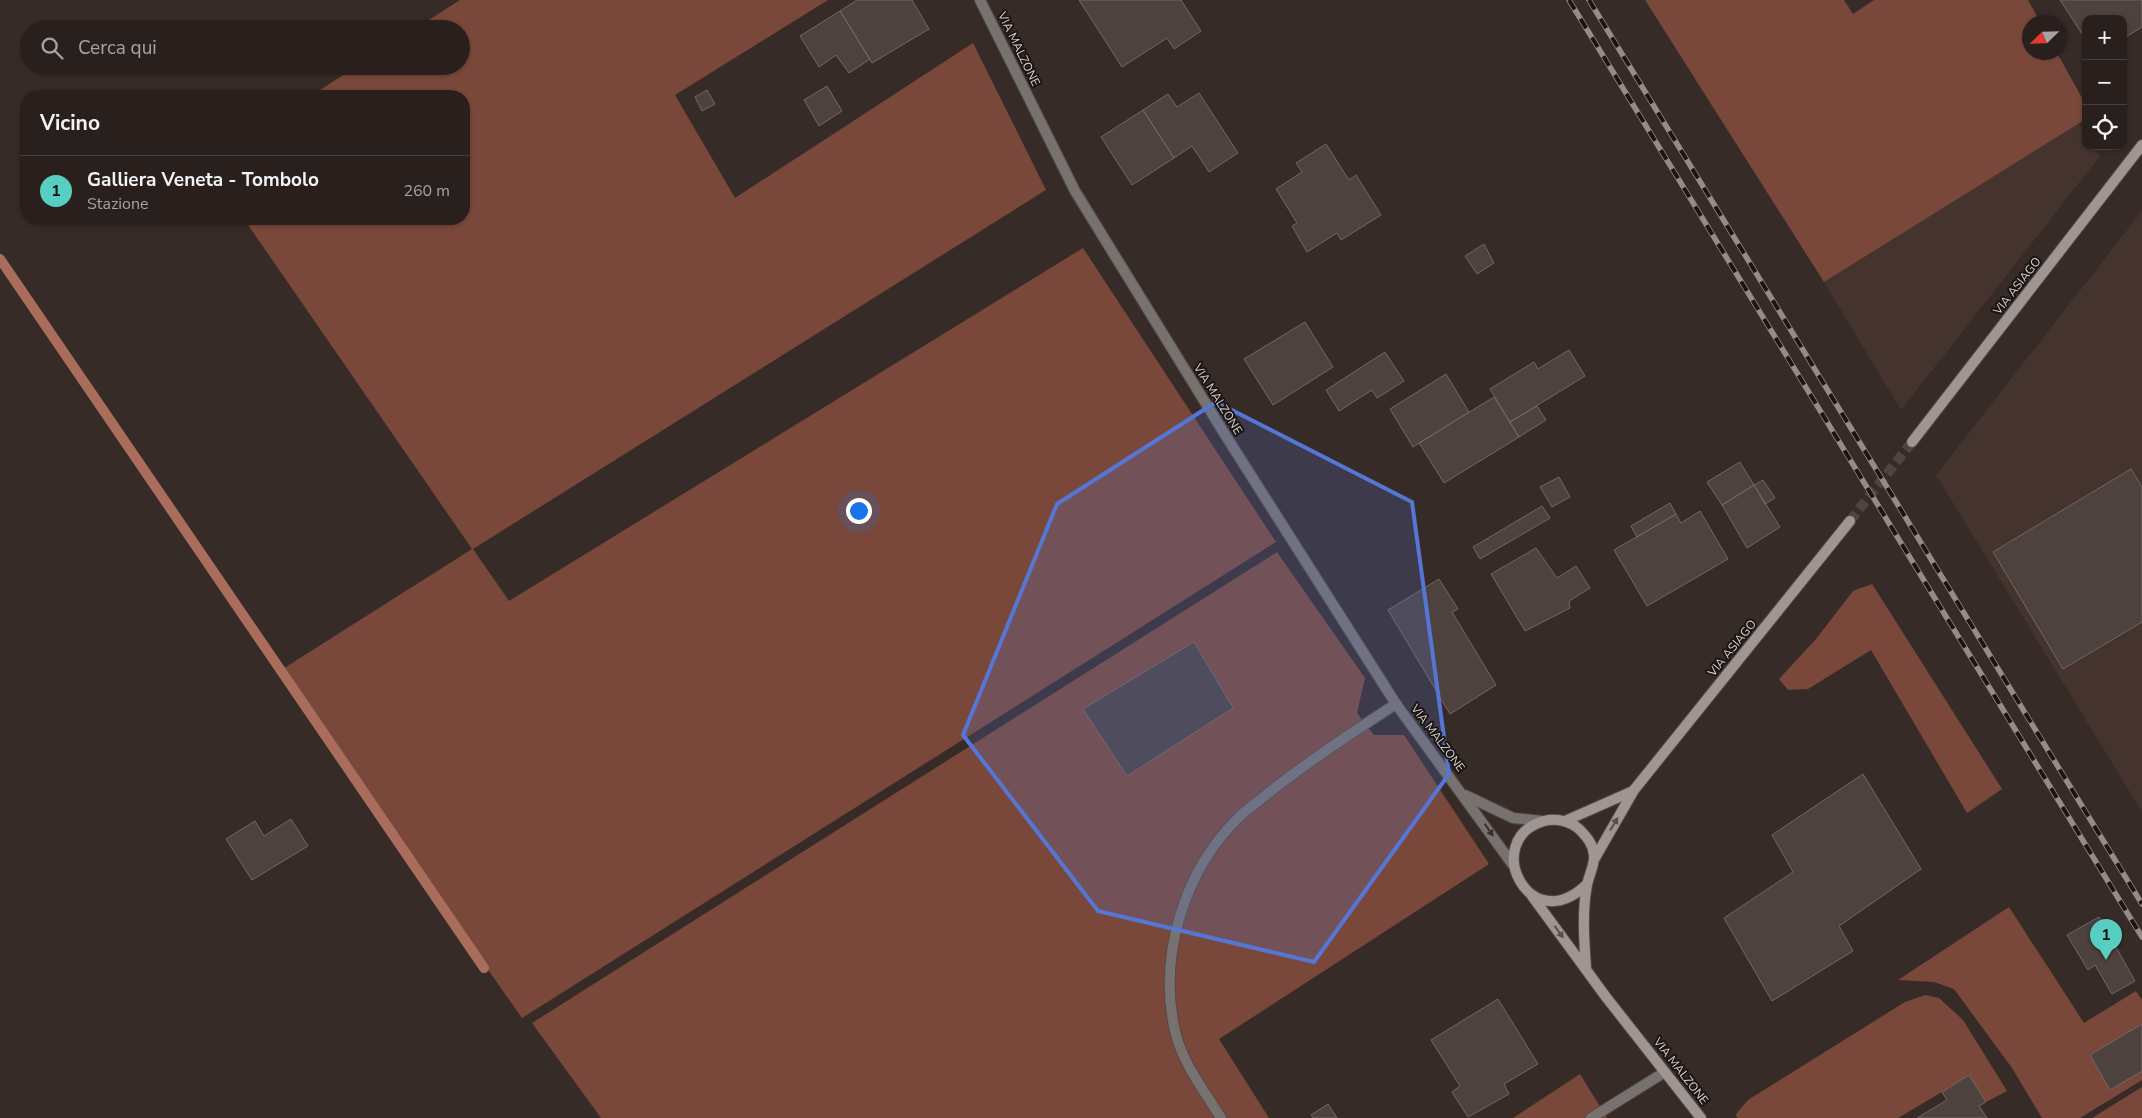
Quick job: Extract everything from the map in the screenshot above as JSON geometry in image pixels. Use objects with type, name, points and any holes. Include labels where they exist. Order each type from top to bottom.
[{"type":"street","name":"VIA MALZONE","points":[[980,0],[1075,190],[1224,433],[1396,704],[1514,865],[1523,887],[1532,895],[1701,1118]]},
{"type":"street","name":"VIA ASIAGO","points":[[1912,442],[2142,145]]},
{"type":"street","name":"VIA ASIAGO","points":[[1595,858],[1634,790],[1850,521]]},
{"type":"street","points":[[1221,1118],[1192,1072],[1176,1036],[1170,961],[1177,924],[1192,883],[1212,849],[1240,816],[1319,755],[1396,704]]},
{"type":"street","name":"VIA ASIAGO","points":[[1566,821],[1634,790]]},
{"type":"street","name":"VIA MALZONE","points":[[1464,795],[1513,818],[1566,821]]},
{"type":"street","points":[[1514,865],[1514,851],[1520,838],[1529,828],[1542,821]]},
{"type":"street","points":[[1566,821],[1586,835],[1592,846],[1595,858],[1587,884],[1583,926],[1586,968]]},
{"type":"street","points":[[1532,895],[1546,901],[1562,901],[1576,895],[1587,884]]},
{"type":"street","points":[[1591,1118],[1665,1072]]},
{"type":"highlighted area","points":[[1216,402],[1412,502],[1449,774],[1314,962],[1098,911],[963,735],[1057,504]]},
{"type":"shaded area","points":[[460,0],[828,0],[675,95],[735,198],[973,43],[1046,190],[473,549],[509,601],[1083,248],[1276,542],[522,1018],[278,672],[472,549],[248,225],[470,225],[470,90],[320,90],[343,75],[470,75],[470,20],[429,20]]},
{"type":"shaded area","points":[[1645,0],[1844,0],[1853,14],[1874,0],[2028,0],[2036,15],[2022,15],[2022,60],[2061,60],[2082,98],[2082,121],[1824,282]]},
{"type":"shaded area","points":[[2078,122],[2082,128],[2082,150],[2096,150],[2100,156],[1901,410],[1824,282]]},
{"type":"shaded area","points":[[2142,211],[2142,812],[1936,475]]},
{"type":"shaded area","points":[[1277,552],[1365,678],[1357,713],[1374,735],[1404,735],[1489,864],[1219,1039],[1269,1118],[601,1118],[532,1023]]},
{"type":"shaded area","points":[[1872,584],[2002,789],[1967,813],[1871,650],[1808,689],[1788,690],[1779,679],[1816,639],[1853,591]]},
{"type":"shaded area","points":[[2009,907],[2084,1023],[2136,991],[2142,1000],[2142,1080],[2080,1118],[2042,1118],[2012,1068],[1954,989],[1934,982],[1898,980]]},
{"type":"shaded area","points":[[1925,995],[1939,998],[1963,1020],[2007,1091],[1986,1102],[1969,1076],[1898,1118],[1737,1118],[1736,1114],[1748,1100],[1905,1002]]},
{"type":"shaded area","points":[[1580,1074],[1607,1118],[1513,1118]]},
{"type":"shaded area","points":[[2142,1087],[2142,1118],[2092,1118]]},
{"type":"building","points":[[857,0],[912,0],[929,29],[872,63],[840,11]]},
{"type":"building","points":[[1079,0],[1181,0],[1201,31],[1174,49],[1167,38],[1122,67]]},
{"type":"building","points":[[2060,0],[2142,0],[2142,27],[2127,36],[2127,15],[2082,15],[2082,34]]},
{"type":"building","points":[[840,11],[870,59],[849,73],[836,55],[819,67],[800,36]]},
{"type":"building","points":[[827,86],[842,111],[819,126],[804,100]]},
{"type":"building","points":[[707,90],[715,104],[702,111],[695,97]]},
{"type":"building","points":[[1199,93],[1238,153],[1209,172],[1192,146],[1174,158],[1143,110],[1168,94],[1177,107]]},
{"type":"building","points":[[1143,110],[1174,158],[1132,185],[1101,137]]},
{"type":"building","points":[[1326,144],[1349,180],[1356,175],[1381,215],[1341,240],[1337,233],[1307,252],[1292,226],[1297,223],[1276,189],[1302,172],[1296,163]]},
{"type":"building","points":[[1484,244],[1494,263],[1477,274],[1465,256]]},
{"type":"building","points":[[1305,322],[1333,367],[1273,405],[1244,359]]},
{"type":"building","points":[[1569,350],[1585,376],[1510,422],[1490,389],[1534,362],[1538,369]]},
{"type":"building","points":[[1385,352],[1404,381],[1377,398],[1372,390],[1339,411],[1326,390]]},
{"type":"building","points":[[1446,374],[1469,412],[1413,447],[1390,409]]},
{"type":"building","points":[[1494,397],[1519,437],[1444,483],[1419,443]]},
{"type":"building","points":[[1537,406],[1546,420],[1519,437],[1510,422]]},
{"type":"building","points":[[1740,462],[1754,485],[1722,505],[1707,482]]},
{"type":"building","points":[[2131,469],[2142,487],[2142,622],[2063,669],[1993,552]]},
{"type":"building","points":[[1559,477],[1570,497],[1552,507],[1540,487]]},
{"type":"building","points":[[1763,480],[1775,498],[1765,504],[1754,485]]},
{"type":"building","points":[[1754,485],[1780,527],[1747,548],[1722,505]]},
{"type":"building","points":[[1670,503],[1676,514],[1637,537],[1631,526]]},
{"type":"building","points":[[1542,506],[1550,518],[1480,559],[1473,547]]},
{"type":"building","points":[[1700,511],[1728,559],[1647,606],[1614,550],[1676,514],[1681,523]]},
{"type":"building","points":[[1536,548],[1557,578],[1576,566],[1590,588],[1569,601],[1570,608],[1525,631],[1491,574]]},
{"type":"building","points":[[1439,579],[1458,609],[1452,612],[1496,685],[1450,714],[1388,610]]},
{"type":"building","points":[[1194,642],[1233,708],[1127,776],[1083,709]]},
{"type":"building","points":[[1863,774],[1921,869],[1839,926],[1853,951],[1772,1001],[1724,918],[1793,872],[1772,835]]},
{"type":"building","points":[[291,819],[308,846],[252,880],[226,839],[255,821],[264,836]]},
{"type":"building","points":[[2099,917],[2135,981],[2112,994],[2095,965],[2088,970],[2067,935]]},
{"type":"building","points":[[1498,999],[1538,1064],[1504,1084],[1509,1094],[1468,1117],[1452,1092],[1460,1086],[1431,1040]]},
{"type":"building","points":[[2142,1024],[2142,1071],[2110,1090],[2090,1055]]},
{"type":"building","points":[[1969,1075],[1986,1102],[1979,1106],[1987,1118],[1917,1118],[1947,1100],[1942,1092]]},
{"type":"building","points":[[1328,1104],[1337,1118],[1313,1118],[1311,1115]]},
{"type":"waterway","points":[[0,259],[484,968]]},
{"type":"tunnel","points":[[1850,521],[1912,442]]},
{"type":"railway","points":[[1569,0],[2142,937]]},
{"type":"railway","points":[[1589,0],[2142,904]]},
{"type":"place","name":"Galliera Veneta - Tombolo","points":[[2106,960]]}]
